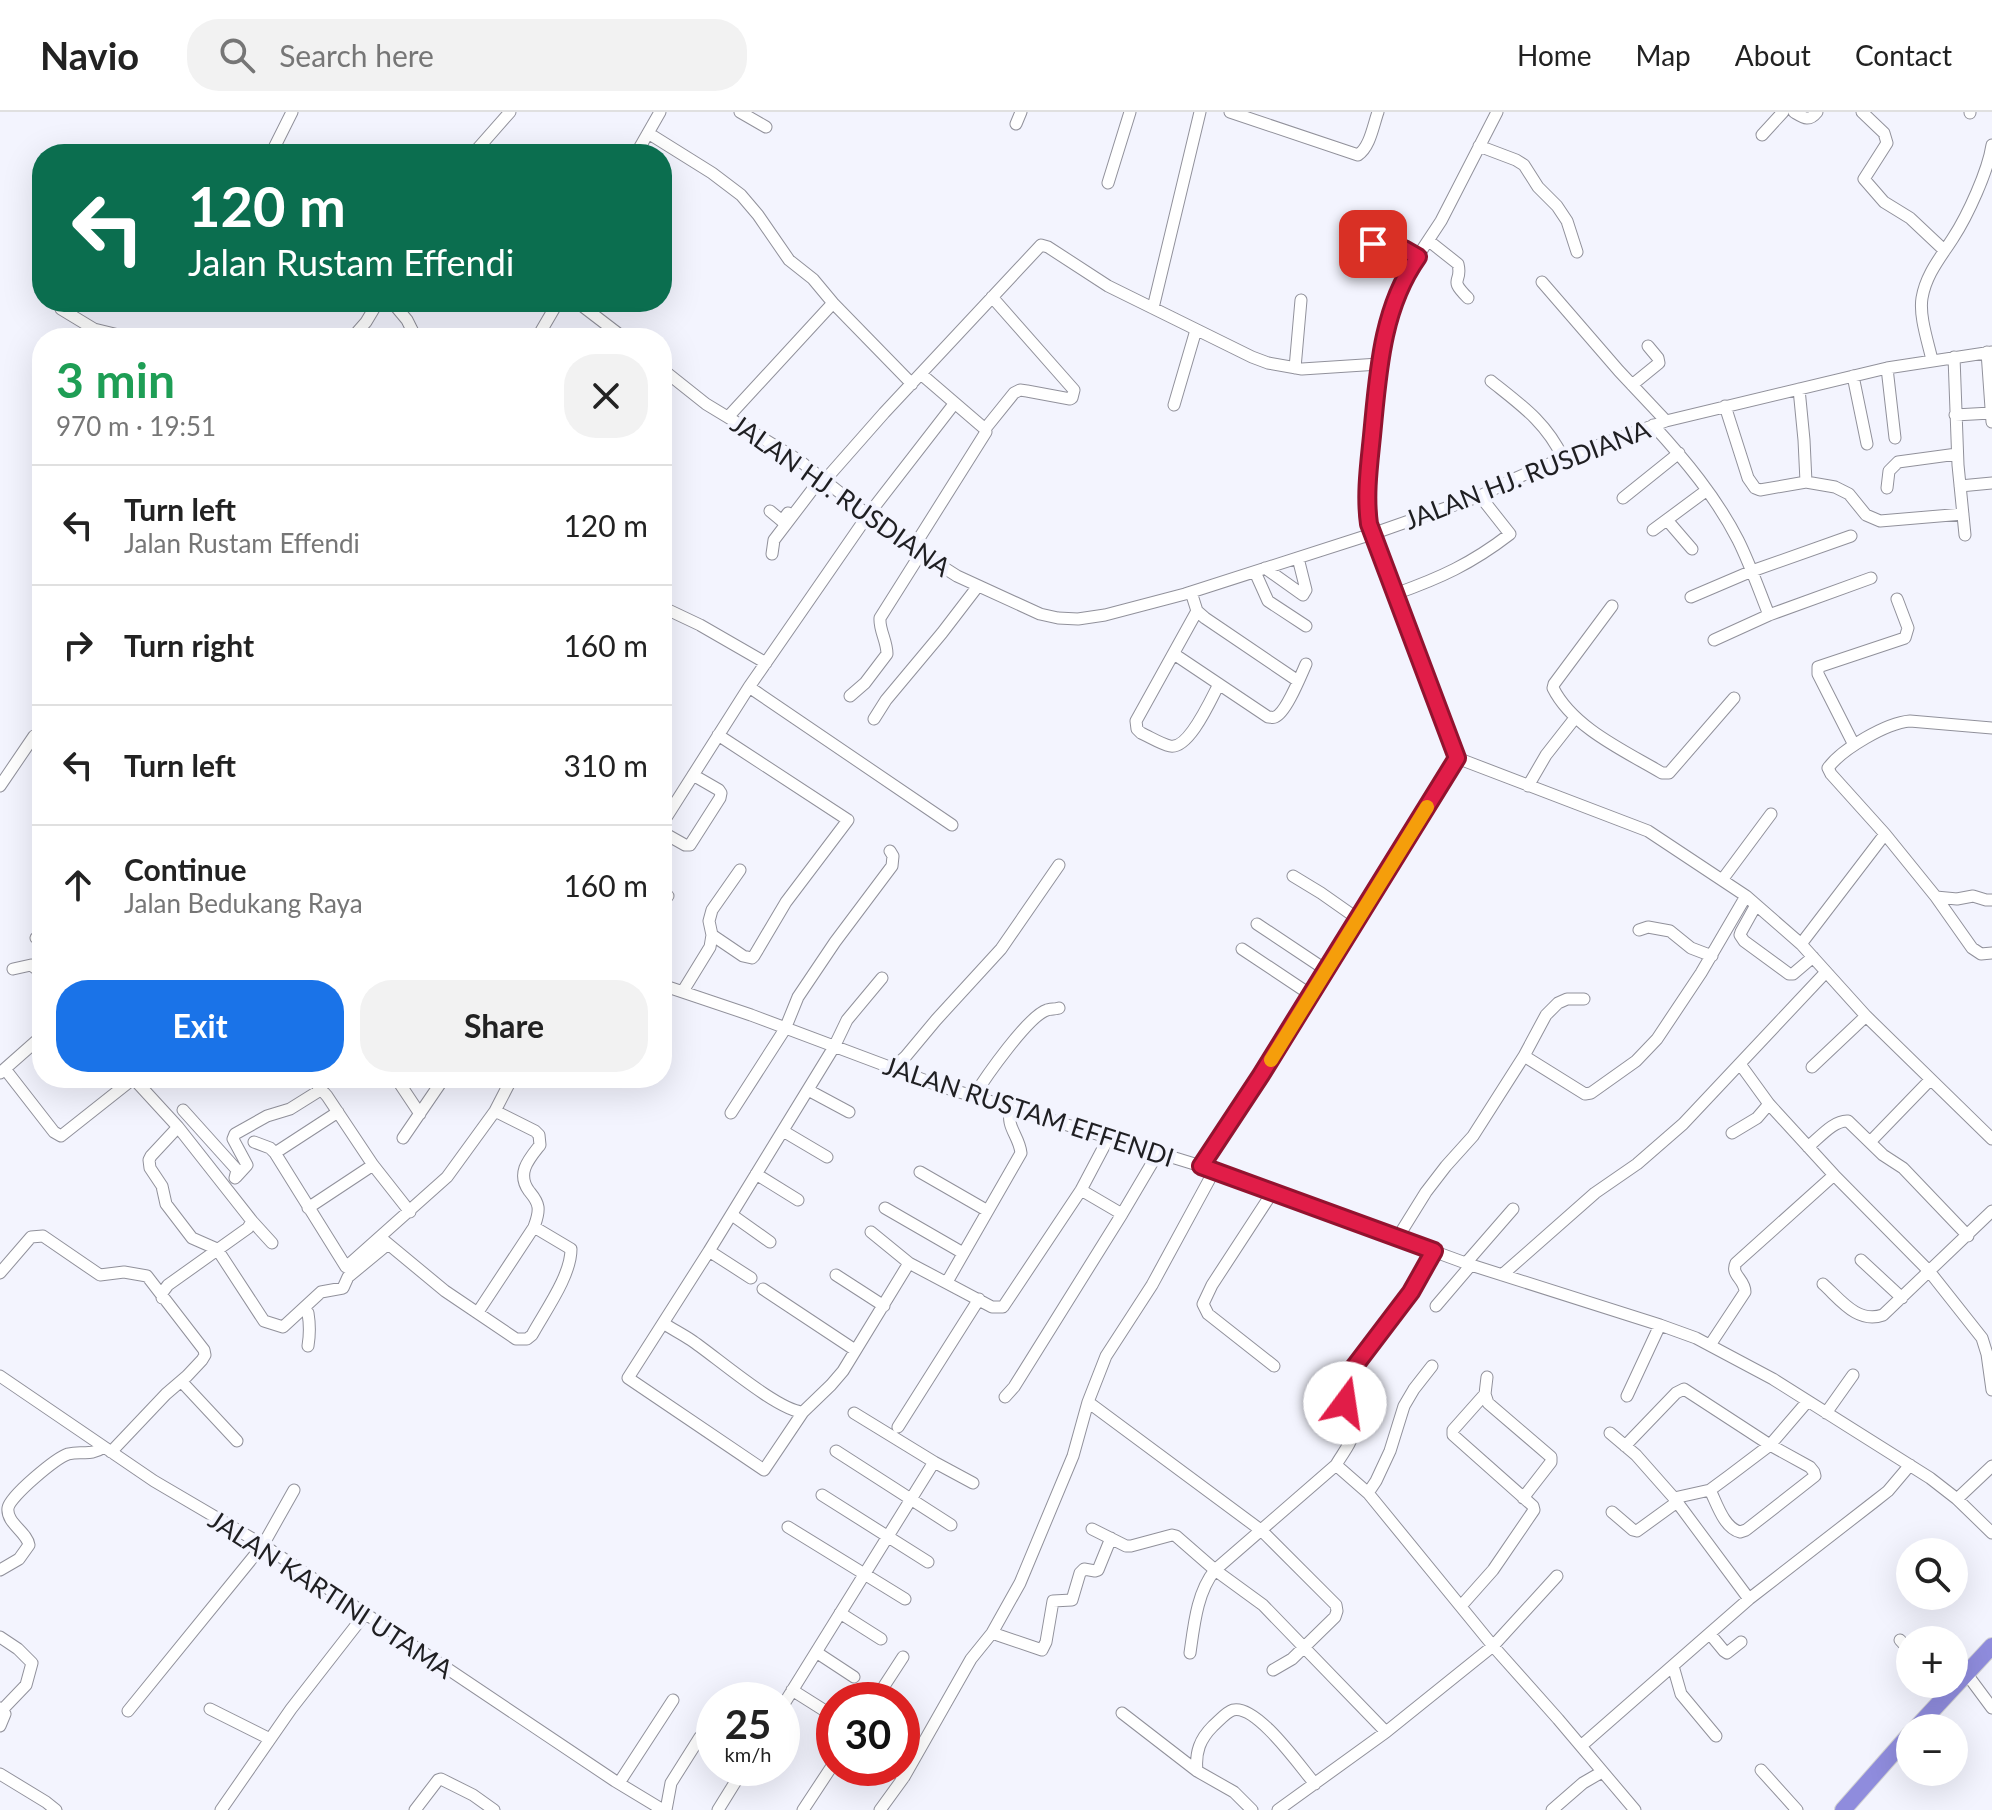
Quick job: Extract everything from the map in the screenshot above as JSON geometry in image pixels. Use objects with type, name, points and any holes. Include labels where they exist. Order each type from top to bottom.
[{"type":"highway","points":[[1968,1671],[1992,1646]]},
{"type":"highway","points":[[1851,1807],[1896,1751]]},
{"type":"street","points":[[276,144],[292,112]]},
{"type":"street","points":[[482,144],[510,112]]},
{"type":"street","points":[[642,144],[660,112]]},
{"type":"street","points":[[740,112],[766,127]]},
{"type":"street","points":[[1108,183],[1130,112]]},
{"type":"street","points":[[1153,308],[1200,112]]},
{"type":"street","points":[[1230,112],[1358,155],[1366,147],[1378,112]]},
{"type":"street","points":[[1497,112],[1441,221],[1406,274],[1389,318],[1379,364],[1367,497],[1372,534],[1457,758],[1648,831],[1746,896],[1801,944],[1866,1016],[1992,1139]]},
{"type":"street","points":[[1762,135],[1783,112]]},
{"type":"street","points":[[1794,112],[1810,119],[1817,112]]},
{"type":"street","points":[[1862,112],[1884,133],[1887,143],[1864,179],[1884,202],[1910,218],[1944,250]]},
{"type":"street","points":[[648,133],[666,144]]},
{"type":"street","points":[[1932,360],[1921,308],[1926,280],[1965,216],[1986,169],[1992,145]]},
{"type":"street","points":[[1479,146],[1524,165],[1567,221],[1577,252]]},
{"type":"street","points":[[672,148],[741,195],[789,260],[809,274],[912,384]]},
{"type":"street","points":[[1354,232],[1381,249],[1404,249],[1418,257]]},
{"type":"street","points":[[1429,241],[1458,264],[1457,286],[1468,298]]},
{"type":"street","points":[[770,511],[782,521],[1041,245],[1108,286],[1268,363],[1295,368],[1379,364]]},
{"type":"street","points":[[1542,282],[1666,421]]},
{"type":"street","points":[[850,696],[865,683],[887,654],[880,618],[985,429],[1014,393],[1020,390],[1072,398],[1073,386],[992,297]]},
{"type":"street","points":[[1295,368],[1301,300]]},
{"type":"street","points":[[728,417],[833,303]]},
{"type":"street","points":[[66,312],[92,328]]},
{"type":"street","points":[[590,312],[611,328]]},
{"type":"street","points":[[1174,405],[1196,330]]},
{"type":"street","points":[[1632,385],[1659,363],[1648,346]]},
{"type":"street","points":[[1990,352],[1992,422]]},
{"type":"street","name":"JALAN HJ. RUSDIANA","points":[[672,379],[800,461],[917,551],[957,576],[1040,614],[1078,619],[1191,592],[1372,534],[1480,496],[1563,458],[1666,421],[1887,368],[1990,352]]},
{"type":"street","points":[[1954,357],[1957,454],[1965,535]]},
{"type":"street","points":[[1887,368],[1895,438]]},
{"type":"street","points":[[921,374],[985,429]]},
{"type":"street","points":[[1853,376],[1867,444]]},
{"type":"street","points":[[1491,381],[1545,427],[1563,458]]},
{"type":"street","points":[[1799,389],[1806,482]]},
{"type":"street","points":[[672,808],[749,687],[868,515],[954,404]]},
{"type":"street","points":[[1725,406],[1748,478],[1755,488],[1760,490],[1806,482],[1842,490],[1866,515],[1880,521],[1963,514]]},
{"type":"street","points":[[1955,415],[1991,413]]},
{"type":"street","points":[[1653,425],[1707,490],[1737,539],[1769,615]]},
{"type":"street","points":[[1623,498],[1679,453]]},
{"type":"street","points":[[1887,488],[1889,471],[1898,462],[1957,454]]},
{"type":"street","points":[[772,554],[774,540],[822,477]]},
{"type":"street","points":[[1960,486],[1992,483]]},
{"type":"street","points":[[1653,530],[1707,490]]},
{"type":"street","points":[[1395,594],[1440,578],[1483,555],[1510,534],[1480,496]]},
{"type":"street","points":[[1667,520],[1692,549]]},
{"type":"street","points":[[1691,597],[1752,571],[1851,536]]},
{"type":"street","points":[[1260,570],[1303,595],[1306,590],[1298,558]]},
{"type":"street","points":[[1260,570],[1268,601],[1306,626]]},
{"type":"street","points":[[1714,640],[1769,615],[1871,578]]},
{"type":"street","points":[[874,719],[978,586]]},
{"type":"street","points":[[1191,592],[1197,611],[1298,681]]},
{"type":"street","points":[[1854,745],[1817,670],[1820,665],[1905,638],[1908,628],[1897,599]]},
{"type":"street","points":[[1612,606],[1554,684],[1554,692],[1575,718],[1589,729],[1666,774],[1734,698]]},
{"type":"street","points":[[1197,611],[1136,721],[1137,729],[1171,746],[1178,746],[1197,725],[1219,684]]},
{"type":"street","points":[[672,613],[700,625],[766,663]]},
{"type":"street","points":[[1174,654],[1273,718],[1281,713],[1306,664]]},
{"type":"street","points":[[749,687],[952,825]]},
{"type":"street","points":[[1528,786],[1546,755],[1575,718]]},
{"type":"street","points":[[1992,728],[1903,721],[1854,745],[1829,764],[1828,770],[1936,897],[1972,948],[1981,954],[1992,953]]},
{"type":"street","points":[[712,935],[743,956],[754,956],[786,902],[848,820],[721,731]]},
{"type":"street","points":[[0,786],[32,739]]},
{"type":"street","points":[[1201,1166],[1253,1088],[1457,758]]},
{"type":"street","points":[[672,838],[690,845],[720,798],[719,790],[693,775]]},
{"type":"street","points":[[1722,880],[1771,814]]},
{"type":"street","points":[[1801,944],[1885,834]]},
{"type":"street","points":[[731,1113],[785,1029],[798,997],[892,866],[890,851]]},
{"type":"street","points":[[893,1068],[1001,949],[1059,865]]},
{"type":"street","points":[[683,991],[710,947],[712,935],[709,921],[712,910],[740,870]]},
{"type":"street","points":[[1293,876],[1358,919]]},
{"type":"street","points":[[1524,1056],[1583,1092],[1591,1093],[1624,1071],[1647,1051],[1669,1023],[1746,896]]},
{"type":"street","points":[[1936,897],[1957,899],[1973,896],[1992,900]]},
{"type":"street","points":[[1756,905],[1741,932],[1741,939],[1789,974],[1813,957]]},
{"type":"street","points":[[1257,924],[1326,970]]},
{"type":"street","points":[[1639,930],[1648,927],[1670,931],[1691,948],[1712,956]]},
{"type":"street","points":[[1242,949],[1311,995]]},
{"type":"street","points":[[13,969],[32,966]]},
{"type":"street","points":[[1502,1275],[1595,1193],[1637,1164],[1683,1124],[1826,972]]},
{"type":"street","points":[[882,978],[847,1020],[834,1047],[732,1215],[628,1378],[764,1470],[803,1412],[831,1385],[909,1263]]},
{"type":"street","name":"JALAN RUSTAM EFFENDI","points":[[672,988],[974,1096],[1201,1166],[1468,1264],[1660,1325],[1710,1345],[1773,1379],[1930,1478],[1992,1533]]},
{"type":"street","points":[[1398,1237],[1426,1192],[1473,1136],[1546,1015],[1567,999],[1584,999]]},
{"type":"street","points":[[974,1096],[987,1074],[1025,1028],[1042,1012],[1059,1008]]},
{"type":"street","points":[[1812,1067],[1866,1016]]},
{"type":"street","points":[[32,1045],[1,1071],[54,1132],[61,1136],[121,1088]]},
{"type":"street","points":[[1740,1064],[1769,1104],[1929,1271],[1982,1338],[1992,1390]]},
{"type":"street","points":[[1870,1142],[1930,1080]]},
{"type":"street","points":[[142,1088],[178,1127],[272,1243]]},
{"type":"street","points":[[403,1088],[420,1114]]},
{"type":"street","points":[[403,1138],[437,1088]]},
{"type":"street","points":[[178,1127],[149,1160],[150,1168],[162,1186],[166,1204],[190,1236],[217,1249],[264,1321],[283,1327],[321,1292],[343,1288],[348,1277],[447,1177],[495,1111],[507,1088]]},
{"type":"street","points":[[225,1187],[247,1165],[233,1139],[235,1134],[267,1116],[290,1109],[322,1089],[373,1165],[410,1212]]},
{"type":"street","points":[[808,1090],[849,1112]]},
{"type":"street","points":[[1732,1133],[1757,1118],[1769,1104]]},
{"type":"street","points":[[947,1282],[1021,1153],[1009,1122],[1011,1108]]},
{"type":"street","points":[[183,1110],[237,1170],[236,1177]]},
{"type":"street","points":[[478,1312],[534,1227],[538,1207],[525,1185],[523,1172],[540,1145],[539,1135],[495,1111]]},
{"type":"street","points":[[275,1153],[338,1112]]},
{"type":"street","points":[[1808,1147],[1837,1122],[1845,1120],[1891,1162],[1903,1168],[1968,1236]]},
{"type":"street","points":[[783,1131],[827,1157]]},
{"type":"street","points":[[871,1232],[909,1263],[992,1307],[1003,1307],[1081,1190],[1109,1137]]},
{"type":"street","points":[[254,1142],[275,1153],[346,1267],[384,1241]]},
{"type":"street","points":[[1005,1397],[1158,1153]]},
{"type":"street","points":[[308,1208],[373,1165]]},
{"type":"street","points":[[920,1749],[971,1659],[992,1633],[1020,1583],[1068,1469],[1106,1356],[1152,1285],[1214,1171]]},
{"type":"street","points":[[920,1172],[986,1210]]},
{"type":"street","points":[[756,1174],[798,1200]]},
{"type":"street","points":[[1710,1345],[1745,1292],[1735,1274],[1736,1263],[1834,1175]]},
{"type":"street","points":[[1081,1190],[1122,1214]]},
{"type":"street","points":[[1272,1193],[1203,1304],[1208,1314],[1274,1366]]},
{"type":"street","points":[[885,1208],[963,1253]]},
{"type":"street","points":[[1436,1306],[1513,1209]]},
{"type":"street","points":[[1823,1284],[1856,1314],[1864,1318],[1883,1315],[1992,1211]]},
{"type":"street","points":[[732,1215],[770,1242]]},
{"type":"street","points":[[162,1298],[168,1285],[248,1228],[252,1221]]},
{"type":"street","points":[[384,1241],[445,1291],[516,1339],[527,1339],[566,1272],[571,1253],[569,1247],[534,1227]]},
{"type":"street","points":[[0,1570],[19,1559],[29,1545],[26,1536],[8,1513],[14,1498],[53,1462],[66,1455],[108,1450],[205,1355],[193,1333],[147,1276],[124,1272],[100,1275],[43,1236],[31,1237],[2,1267]]},
{"type":"street","points":[[709,1251],[751,1278]]},
{"type":"street","points":[[1190,1653],[1197,1611],[1208,1579],[1336,1465],[1353,1432],[1343,1396],[1345,1380],[1411,1292],[1434,1251]]},
{"type":"street","points":[[1861,1260],[1902,1298]]},
{"type":"street","points":[[836,1275],[884,1306]]},
{"type":"street","points":[[763,1289],[855,1350]]},
{"type":"street","points":[[898,1427],[979,1299]]},
{"type":"street","points":[[304,1310],[308,1313],[308,1346]]},
{"type":"street","points":[[663,1323],[753,1386],[788,1408],[803,1412]]},
{"type":"street","points":[[1627,1396],[1660,1325]]},
{"type":"street","points":[[1368,1493],[1390,1451],[1404,1406],[1432,1366]]},
{"type":"street","points":[[1826,1413],[1853,1375]]},
{"type":"street","name":"JALAN KARTINI UTAMA","points":[[0,1376],[108,1450],[206,1513],[263,1545],[664,1810]]},
{"type":"street","points":[[1487,1377],[1485,1394],[1488,1403],[1551,1457],[1551,1462],[1523,1498]]},
{"type":"street","points":[[181,1381],[237,1441]]},
{"type":"street","points":[[1625,1446],[1676,1393],[1684,1389],[1814,1472],[1813,1479],[1740,1532],[1731,1529],[1710,1490]]},
{"type":"street","points":[[1461,1606],[1493,1570],[1534,1508],[1453,1435],[1453,1430],[1485,1394]]},
{"type":"street","points":[[1088,1402],[1262,1531],[1336,1605],[1335,1617],[1292,1659],[1273,1670]]},
{"type":"street","points":[[1612,1512],[1637,1531],[1675,1500],[1710,1490],[1770,1445],[1807,1402]]},
{"type":"street","points":[[854,1413],[973,1483]]},
{"type":"street","points":[[1610,1433],[1636,1455],[1675,1500],[1749,1599]]},
{"type":"street","points":[[836,1451],[951,1525]]},
{"type":"street","points":[[797,1682],[934,1462]]},
{"type":"street","points":[[1336,1465],[1368,1493],[1493,1646],[1635,1810]]},
{"type":"street","points":[[1581,1746],[1749,1599],[1888,1491],[1910,1465]]},
{"type":"street","points":[[1957,1499],[1992,1466]]},
{"type":"street","points":[[128,1711],[263,1545],[294,1490]]},
{"type":"street","points":[[822,1495],[928,1562]]},
{"type":"street","points":[[788,1527],[905,1599]]},
{"type":"street","points":[[1092,1529],[1131,1546],[1176,1536],[1215,1570],[1263,1605],[1386,1732]]},
{"type":"street","points":[[992,1633],[1042,1650],[1052,1602],[1072,1600],[1080,1573],[1084,1569],[1098,1570],[1111,1538]]},
{"type":"street","points":[[1278,1810],[1386,1732],[1493,1646],[1557,1576]]},
{"type":"street","points":[[840,1613],[881,1639]]},
{"type":"street","points":[[221,1810],[291,1709],[365,1614]]},
{"type":"street","points":[[1710,1634],[1727,1653],[1741,1642]]},
{"type":"street","points":[[0,1637],[32,1663],[26,1685],[1,1709],[5,1714],[0,1726]]},
{"type":"street","points":[[816,1652],[854,1677]]},
{"type":"street","points":[[887,1682],[903,1657]]},
{"type":"street","points":[[1673,1666],[1681,1694],[1716,1736]]},
{"type":"street","points":[[1968,1676],[1992,1708]]},
{"type":"street","points":[[619,1783],[673,1700]]},
{"type":"street","points":[[210,1709],[270,1739]]},
{"type":"street","points":[[1197,1771],[1199,1743],[1203,1735],[1233,1710],[1252,1716],[1271,1730],[1315,1784]]},
{"type":"street","points":[[1122,1713],[1197,1771],[1234,1792],[1252,1810]]},
{"type":"street","points":[[664,1810],[671,1783],[696,1743]]},
{"type":"street","points":[[1761,1770],[1797,1810]]},
{"type":"street","points":[[1552,1810],[1583,1783],[1602,1772]]},
{"type":"street","points":[[0,1774],[56,1810]]},
{"type":"street","points":[[415,1810],[441,1779],[494,1810]]},
{"type":"street","points":[[718,1810],[733,1786]]},
{"type":"street","points":[[803,1810],[819,1786]]},
{"type":"street","points":[[880,1810],[897,1786]]},
{"type":"slow traffic","points":[[1271,1060],[1427,807]]},
{"type":"route","points":[[1345,1403],[1343,1386],[1348,1375],[1411,1292],[1434,1251],[1201,1166],[1261,1075],[1457,758],[1372,534],[1367,512],[1379,364],[1397,296],[1406,274],[1418,257],[1404,249],[1388,251],[1373,244]]}]
